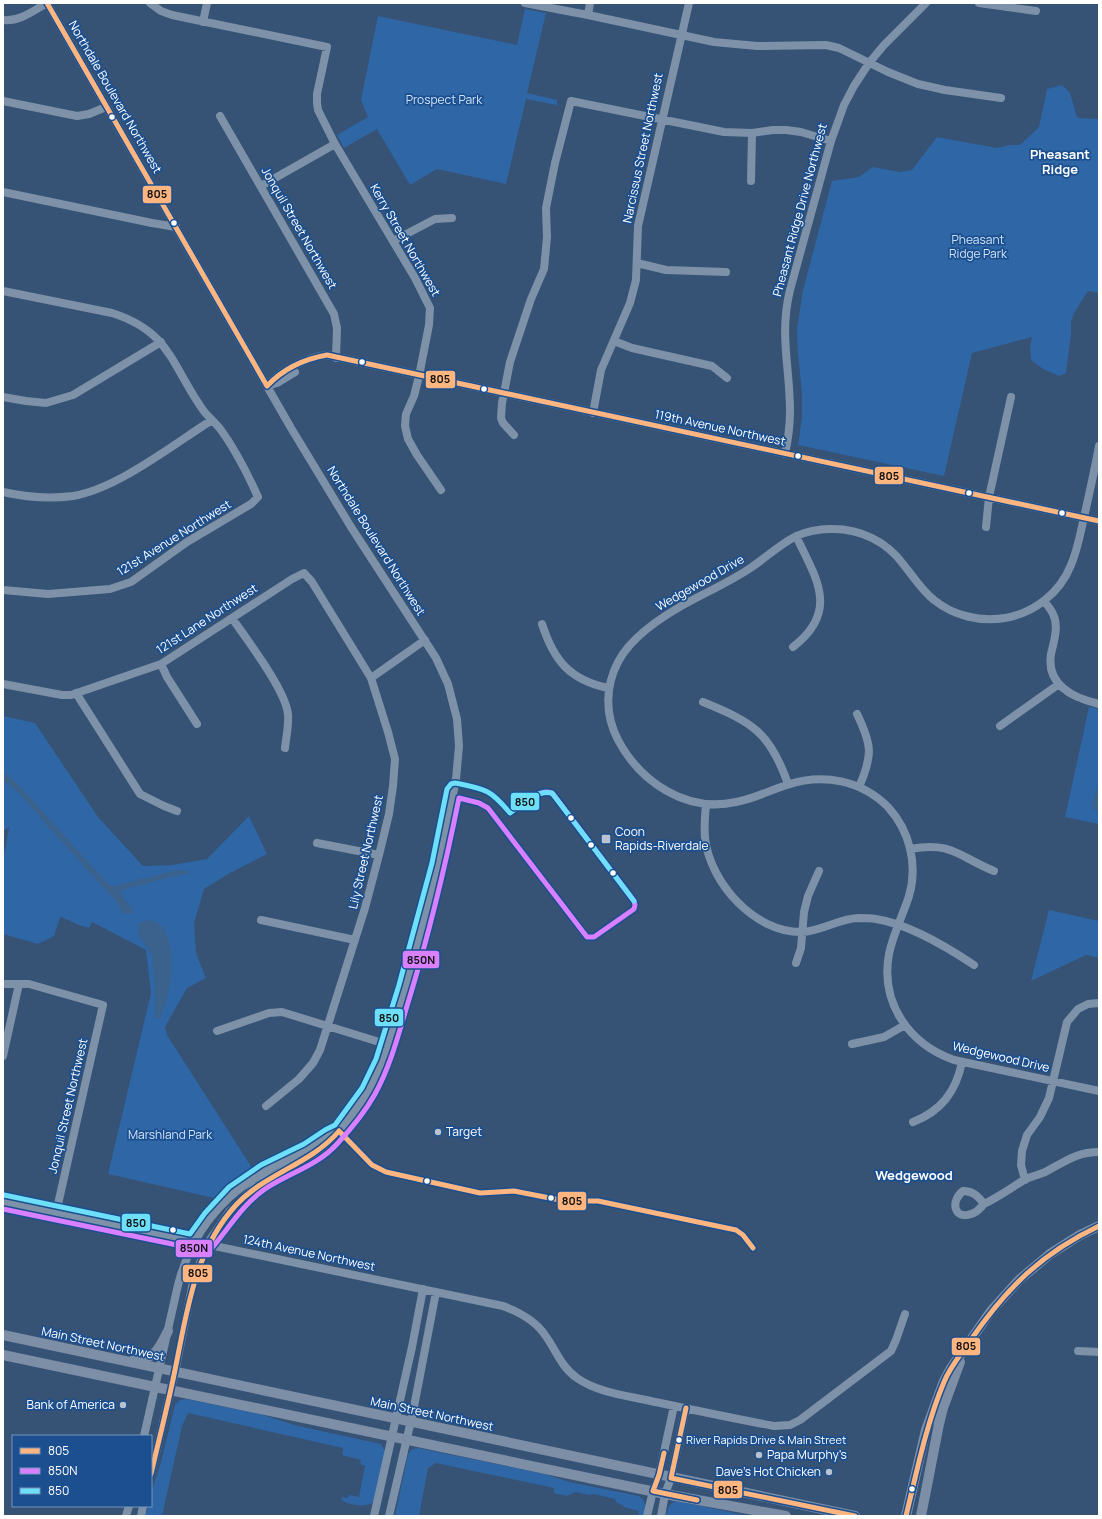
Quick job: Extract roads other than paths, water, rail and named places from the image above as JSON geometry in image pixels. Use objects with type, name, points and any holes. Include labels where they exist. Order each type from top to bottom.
[{"type":"main road","points":[[906,1516],[924,1437],[947,1375],[991,1311],[1019,1280],[1066,1244],[1099,1226]]},
{"type":"main road","points":[[125,1362],[145,1359],[158,1351],[168,1331]]},
{"type":"main road","name":"Main Street Northwest","points":[[3,1335],[855,1516]]},
{"type":"main road","points":[[921,1516],[943,1408],[965,1349]]},
{"type":"main road","points":[[3,1355],[665,1494],[786,1516]]},
{"type":"street","points":[[3,20],[14,20],[21,18],[47,3]]},
{"type":"street","name":"Northdale Boulevard Northwest","points":[[47,3],[291,428],[351,527],[436,658],[448,684],[457,719],[459,746],[456,779],[438,865],[406,987],[383,1062],[368,1092],[350,1118],[331,1141],[311,1156],[269,1178],[242,1198],[225,1218],[207,1244],[193,1282],[171,1391],[152,1470]]},
{"type":"street","points":[[150,3],[165,13],[203,22],[207,3]]},
{"type":"street","points":[[525,3],[714,42],[757,46],[826,45],[839,48],[899,77],[932,88],[1001,98]]},
{"type":"street","points":[[588,15],[590,3]]},
{"type":"street","name":"Narcissus Street Northwest","points":[[593,413],[602,370],[630,303],[636,280],[638,226],[680,35],[689,3]]},
{"type":"street","name":"Pheasant Ridge Drive Northwest","points":[[785,454],[790,410],[784,340],[785,312],[830,141],[850,93],[869,63],[884,45],[926,3]]},
{"type":"street","points":[[979,3],[1036,11]]},
{"type":"street","name":"Kerry Street Northwest","points":[[203,22],[326,48],[316,103],[321,118],[415,278],[430,308],[429,325],[419,376],[413,400],[406,414],[405,432],[417,455],[441,490]]},
{"type":"street","points":[[514,436],[503,424],[500,411],[510,362],[531,299],[544,269],[547,237],[546,208],[555,163],[571,100],[724,132],[752,133],[786,130],[801,132],[830,141]]},
{"type":"street","points":[[3,101],[77,116],[90,114],[106,107]]},
{"type":"street","name":"Jonquil Street Northwest","points":[[220,116],[334,314],[337,328],[336,358]]},
{"type":"street","points":[[752,133],[752,181]]},
{"type":"street","points":[[261,186],[335,144]]},
{"type":"street","points":[[3,192],[176,227]]},
{"type":"street","points":[[393,241],[435,219],[452,218]]},
{"type":"street","points":[[637,263],[666,270],[726,272]]},
{"type":"street","points":[[3,291],[112,313],[138,324],[161,342],[175,361],[203,410],[212,420],[134,470],[102,487],[74,496],[55,498],[3,492]]},
{"type":"street","points":[[614,341],[632,348],[712,366],[727,378]]},
{"type":"street","points":[[3,397],[46,403],[73,395],[161,342]]},
{"type":"street","name":"119th Avenue Northwest","points":[[267,386],[277,383],[310,364],[336,358],[1099,521]]},
{"type":"street","points":[[986,527],[988,497],[1011,397]]},
{"type":"street","name":"121st Avenue Northwest","points":[[3,590],[48,594],[110,589],[130,582],[188,542],[251,504],[258,497],[222,432],[212,420]]},
{"type":"street","name":"Wedgewood Drive","points":[[1099,446],[1084,518],[1071,566],[1058,587],[1044,601],[1027,611],[1009,617],[982,619],[964,616],[935,601],[927,594],[894,554],[870,537],[845,530],[835,529],[808,532],[796,536],[779,545],[755,565],[684,604],[658,621],[626,650],[615,668],[608,688],[608,707],[613,728],[622,747],[640,771],[658,786],[670,793],[694,802],[720,804],[739,802],[788,784],[808,780],[824,779],[840,780],[859,787],[880,800],[903,829],[910,849],[913,871],[912,885],[889,958],[888,982],[895,1008],[905,1025],[917,1039],[931,1050],[946,1057],[962,1062],[1099,1091]]},
{"type":"street","points":[[793,646],[806,636],[814,625],[818,615],[821,597],[817,580],[796,536]]},
{"type":"street","name":"121st Lane Northwest","points":[[3,684],[62,695],[76,693],[161,664],[292,579],[304,573]]},
{"type":"street","name":"Lily Street Northwest","points":[[266,1106],[283,1094],[313,1064],[320,1050],[380,855],[389,814],[395,759],[371,678],[312,582],[304,573]]},
{"type":"street","points":[[1044,601],[1053,614],[1055,625],[1051,656],[1052,666],[1059,684],[1075,697],[1099,704]]},
{"type":"street","points":[[232,618],[259,657],[285,702],[288,715],[285,748]]},
{"type":"street","points":[[542,624],[551,649],[565,668],[582,680],[608,688]]},
{"type":"street","points":[[371,678],[425,640]]},
{"type":"street","points":[[161,664],[167,677],[197,724]]},
{"type":"street","points":[[1000,726],[1059,684]]},
{"type":"street","points":[[76,693],[140,794],[177,811]]},
{"type":"street","points":[[702,702],[740,719],[757,730],[777,755],[788,784]]},
{"type":"street","points":[[857,714],[867,736],[870,752],[867,767],[859,787]]},
{"type":"street","points":[[706,804],[705,839],[714,866],[732,896],[749,913],[768,925],[780,930],[803,932],[819,930],[857,918],[876,919],[934,940],[974,965]]},
{"type":"street","points":[[317,844],[380,855]]},
{"type":"street","points":[[910,849],[928,846],[952,850],[994,871]]},
{"type":"street","points":[[796,963],[801,948],[808,896],[819,871]]},
{"type":"street","points":[[261,920],[355,940]]},
{"type":"street","points":[[3,984],[19,984],[3,1056]]},
{"type":"street","name":"Jonquil Street Northwest","points":[[19,984],[29,984],[103,1005],[56,1213]]},
{"type":"street","points":[[1025,1180],[1021,1165],[1022,1151],[1027,1135],[1045,1108],[1054,1081],[1067,1022],[1082,1006],[1099,1003]]},
{"type":"street","points":[[217,1031],[269,1013],[282,1012],[389,1045]]},
{"type":"street","points":[[852,1044],[884,1037],[905,1025]]},
{"type":"street","points":[[913,1122],[932,1113],[944,1102],[955,1086],[960,1074],[962,1062]]},
{"type":"street","points":[[144,1435],[182,1268],[194,1242],[210,1217],[234,1192],[265,1171],[308,1150],[328,1136],[339,1131]]},
{"type":"street","points":[[984,1204],[1025,1180],[1047,1171],[1076,1155],[1099,1152]]},
{"type":"street","name":"124th Avenue Northwest","points":[[3,1202],[436,1292]]},
{"type":"street","points":[[374,1516],[412,1347],[423,1289]]},
{"type":"street","points":[[389,1516],[410,1422],[436,1292],[503,1306],[519,1312],[532,1321],[545,1334],[565,1367],[576,1378],[588,1385],[674,1406],[774,1426],[784,1426],[795,1423],[891,1351],[905,1314]]},
{"type":"street","points":[[1078,1351],[1099,1352]]},
{"type":"street","points":[[647,1516],[660,1475],[674,1406]]},
{"type":"street","points":[[661,1516],[686,1408]]},
{"type":"place","name":"Coon Rapids-Riverdale","points":[[606,839]]},
{"type":"place","name":"Target","points":[[438,1132]]},
{"type":"place","name":"Bank of America","points":[[123,1405]]},
{"type":"place","name":"River Rapids Drive & Main Street","points":[[679,1440]]},
{"type":"place","name":"Papa Murphy's","points":[[759,1455]]},
{"type":"place","name":"Dave's Hot Chicken","points":[[829,1472]]},
{"type":"district","name":"Pheasant Ridge","points":[[1060,162]]},
{"type":"district","name":"Wedgewood","points":[[914,1175]]},
{"type":"park label","name":"Prospect Park","points":[[444,100]]},
{"type":"park label","name":"Pheasant Ridge Park","points":[[978,247]]},
{"type":"park label","name":"Marshland Park","points":[[170,1135]]}]
